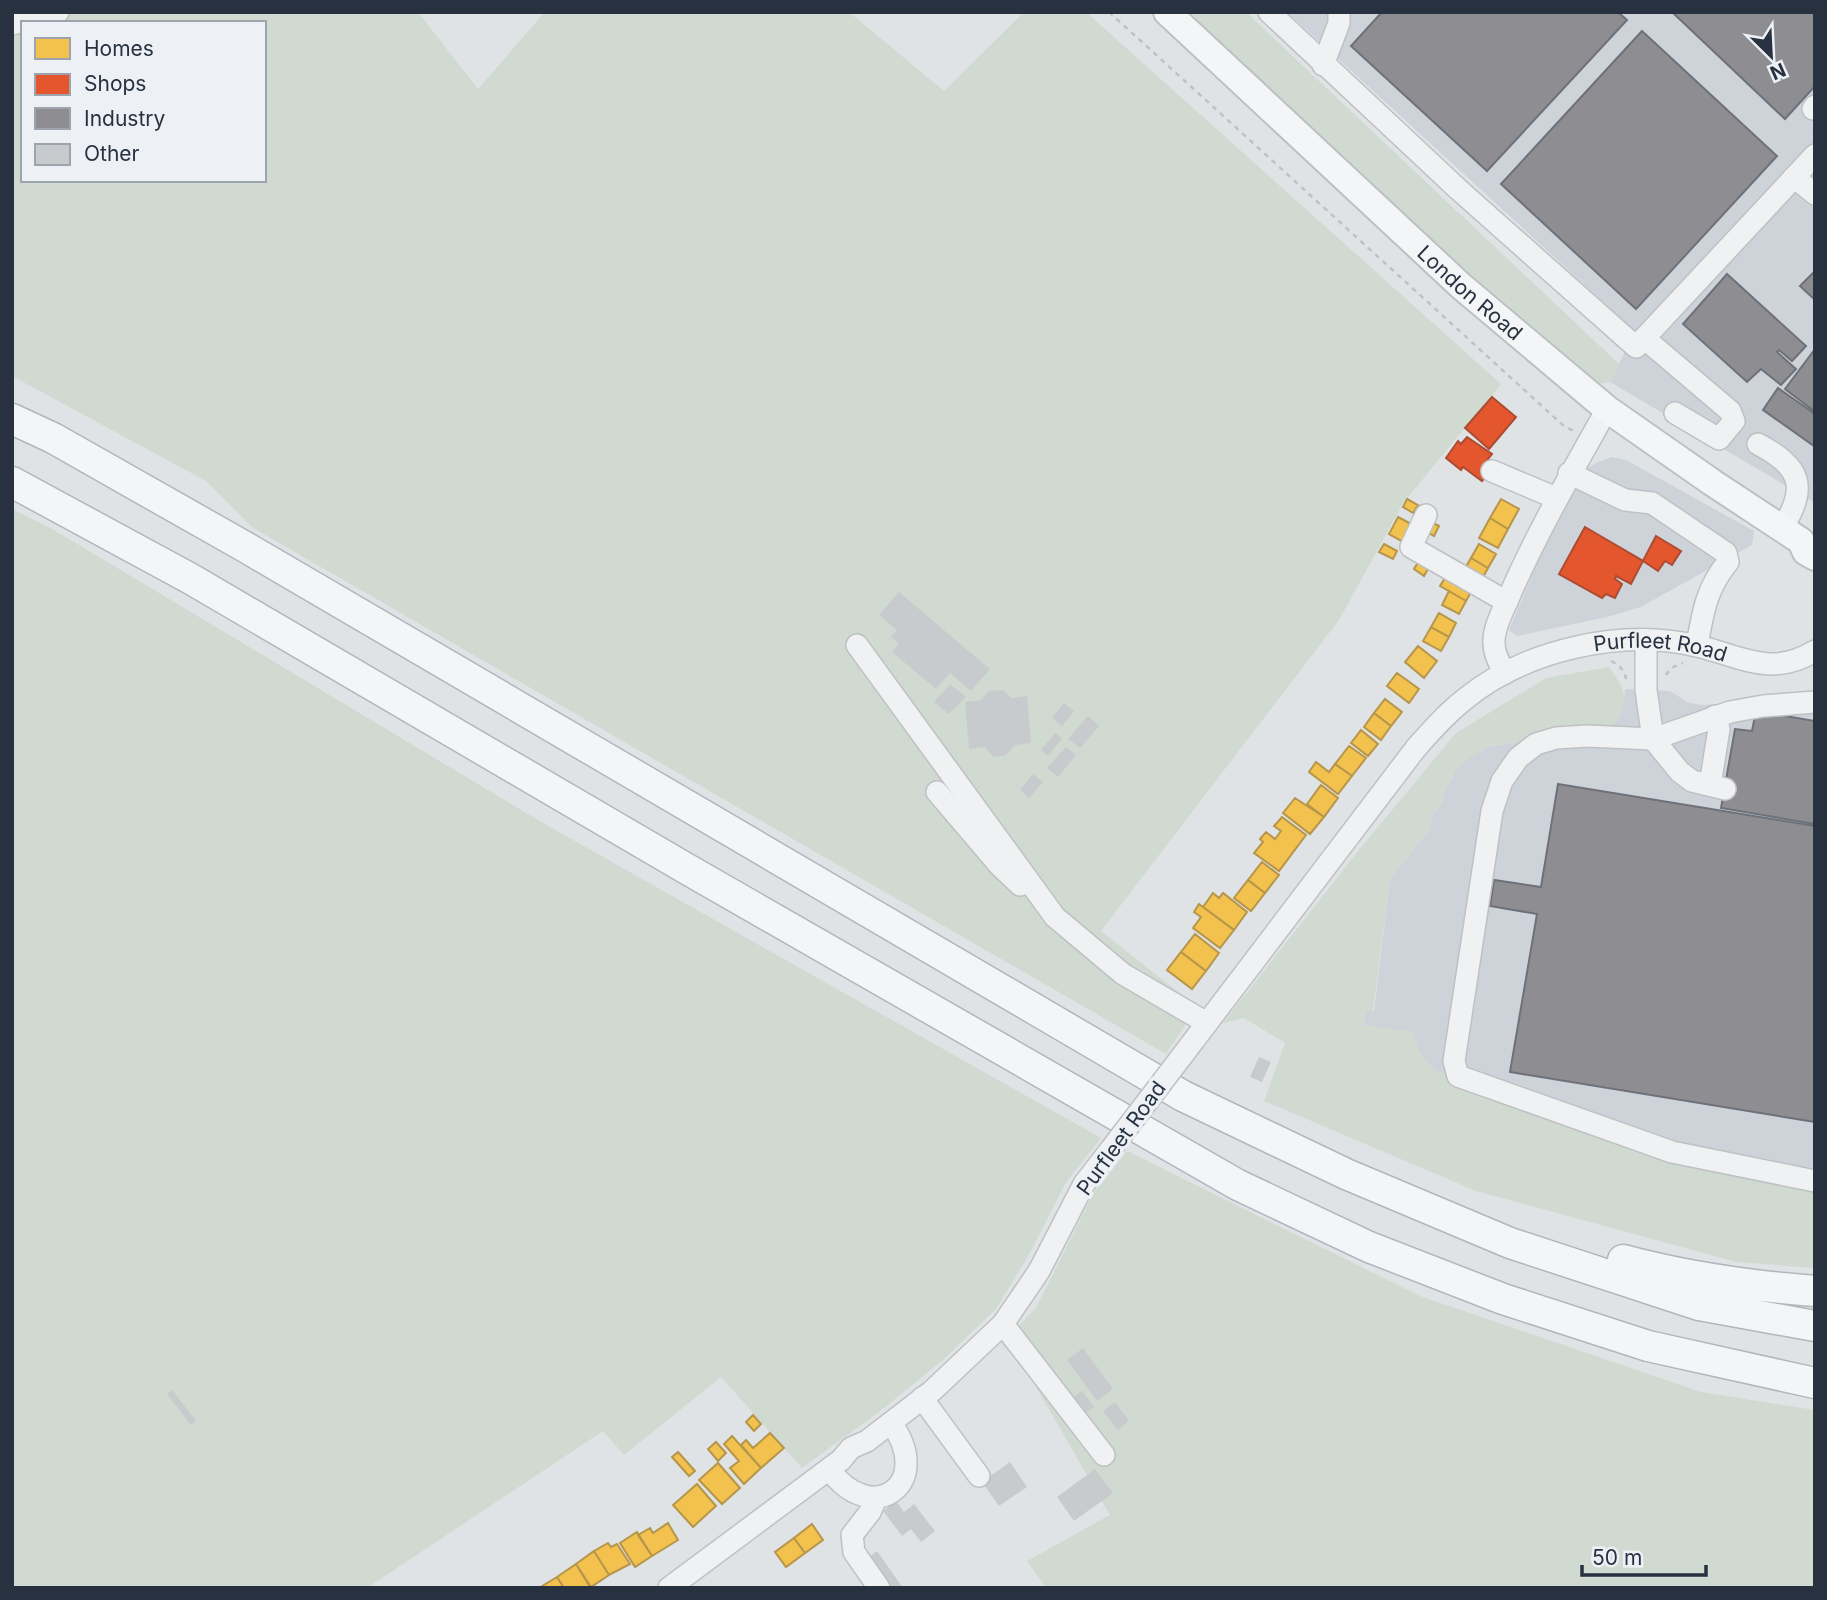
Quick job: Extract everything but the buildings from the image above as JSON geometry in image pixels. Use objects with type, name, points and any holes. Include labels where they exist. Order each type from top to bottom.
[{"type":"highway","points":[[12,419],[54,438],[234,541],[1182,1096],[1346,1174],[1510,1243],[1699,1305],[1815,1325]]},
{"type":"highway","points":[[12,482],[191,579],[687,869],[1238,1185],[1369,1248],[1503,1299],[1648,1346],[1815,1383]]},
{"type":"highway","points":[[1510,1243],[1554,1240],[1660,1270],[1760,1287],[1815,1291]]},
{"type":"main road","name":"London Road","points":[[1167,12],[1461,286],[1607,409],[1803,541]]},
{"type":"street","points":[[26,21],[58,12]]},
{"type":"street","points":[[1269,12],[1323,65],[1636,347],[1812,158]]},
{"type":"street","points":[[1323,65],[1339,23],[1339,12]]},
{"type":"street","points":[[1794,177],[1815,194]]},
{"type":"street","points":[[1644,338],[1730,411],[1734,421],[1719,439],[1675,413]]},
{"type":"street","points":[[1505,673],[1496,656],[1493,642],[1507,602],[1556,498],[1607,409]]},
{"type":"street","points":[[1758,444],[1785,460],[1794,472],[1797,488],[1790,515],[1803,541]]},
{"type":"street","points":[[1492,471],[1556,498]]},
{"type":"street","points":[[1569,473],[1625,500],[1652,503],[1726,553],[1728,562],[1716,576],[1708,593],[1697,645]]},
{"type":"street","points":[[1426,514],[1411,547],[1507,602]]},
{"type":"street","points":[[1646,640],[1646,690],[1654,739],[1680,772],[1692,781],[1717,787],[1718,729],[1715,716]]},
{"type":"street","name":"Purfleet Road","points":[[668,1588],[841,1460],[851,1448],[867,1441],[891,1423],[1003,1324],[1040,1271],[1084,1184],[1424,738],[1466,698],[1505,673],[1549,654],[1613,642],[1646,640],[1697,645],[1746,662],[1771,665],[1795,660],[1815,651]]},
{"type":"street","points":[[857,645],[1055,917]]},
{"type":"street","points":[[1815,702],[1763,705],[1715,716],[1654,739],[1587,736],[1546,741],[1536,744],[1518,758],[1502,781],[1492,811],[1454,1061],[1458,1076],[1672,1152],[1815,1181]]},
{"type":"street","points":[[937,792],[1000,866],[1055,917],[1123,974],[1207,1023]]},
{"type":"street","points":[[1003,1324],[1104,1455]]},
{"type":"street","points":[[922,1398],[979,1476]]},
{"type":"street","points":[[829,1469],[837,1480],[855,1493],[876,1498],[896,1488],[906,1470],[906,1451],[891,1423]]},
{"type":"street","points":[[876,1498],[870,1513],[852,1535],[854,1552],[879,1588]]},
{"type":"path","points":[[1109,12],[1565,428],[1577,433]]},
{"type":"path","points":[[1609,659],[1618,664],[1626,681]]},
{"type":"shaded area","points":[[12,12],[418,12],[478,89],[545,12],[849,12],[944,91],[1024,12],[1086,12],[1501,384],[1404,502],[1339,620],[1101,931],[1197,1007],[1166,1054],[253,528],[206,481],[12,376]]},
{"type":"shaded area","points":[[1191,12],[1246,12],[1619,364],[1610,382],[1590,385],[1205,29]]},
{"type":"shaded area","points":[[1287,12],[1815,12],[1815,503],[1610,382],[1635,331]]},
{"type":"shaded area","points":[[1612,457],[1626,460],[1754,531],[1752,545],[1641,607],[1517,636],[1509,630],[1539,559],[1586,470],[1595,463]]},
{"type":"shaded area","points":[[12,509],[54,530],[543,823],[1101,1138],[1065,1184],[1031,1251],[996,1309],[943,1360],[879,1412],[802,1468],[721,1377],[624,1455],[603,1431],[367,1588],[12,1588]]},
{"type":"shaded area","points":[[1609,667],[1624,694],[1623,708],[1614,724],[1489,747],[1470,757],[1455,771],[1444,793],[1442,804],[1432,815],[1430,829],[1390,879],[1373,1011],[1366,1011],[1363,1025],[1414,1032],[1421,1054],[1437,1071],[1649,1152],[1815,1186],[1815,1268],[1736,1262],[1476,1191],[1264,1101],[1285,1043],[1244,1018],[1223,1023],[1358,851],[1456,733],[1546,678]]},
{"type":"shaded area","points":[[1625,690],[1670,691],[1689,703],[1704,705],[1815,698],[1815,1186],[1649,1152],[1437,1071],[1427,1064],[1414,1039],[1363,1025],[1366,1011],[1374,1011],[1390,879],[1430,829],[1432,815],[1442,804],[1444,793],[1455,771],[1470,757],[1489,747],[1576,730],[1623,708]]},
{"type":"shaded area","points":[[1127,1151],[1420,1296],[1701,1392],[1815,1410],[1815,1588],[1046,1588],[1027,1561],[1110,1515],[1029,1375],[1001,1343],[1036,1308],[1093,1194]]}]
